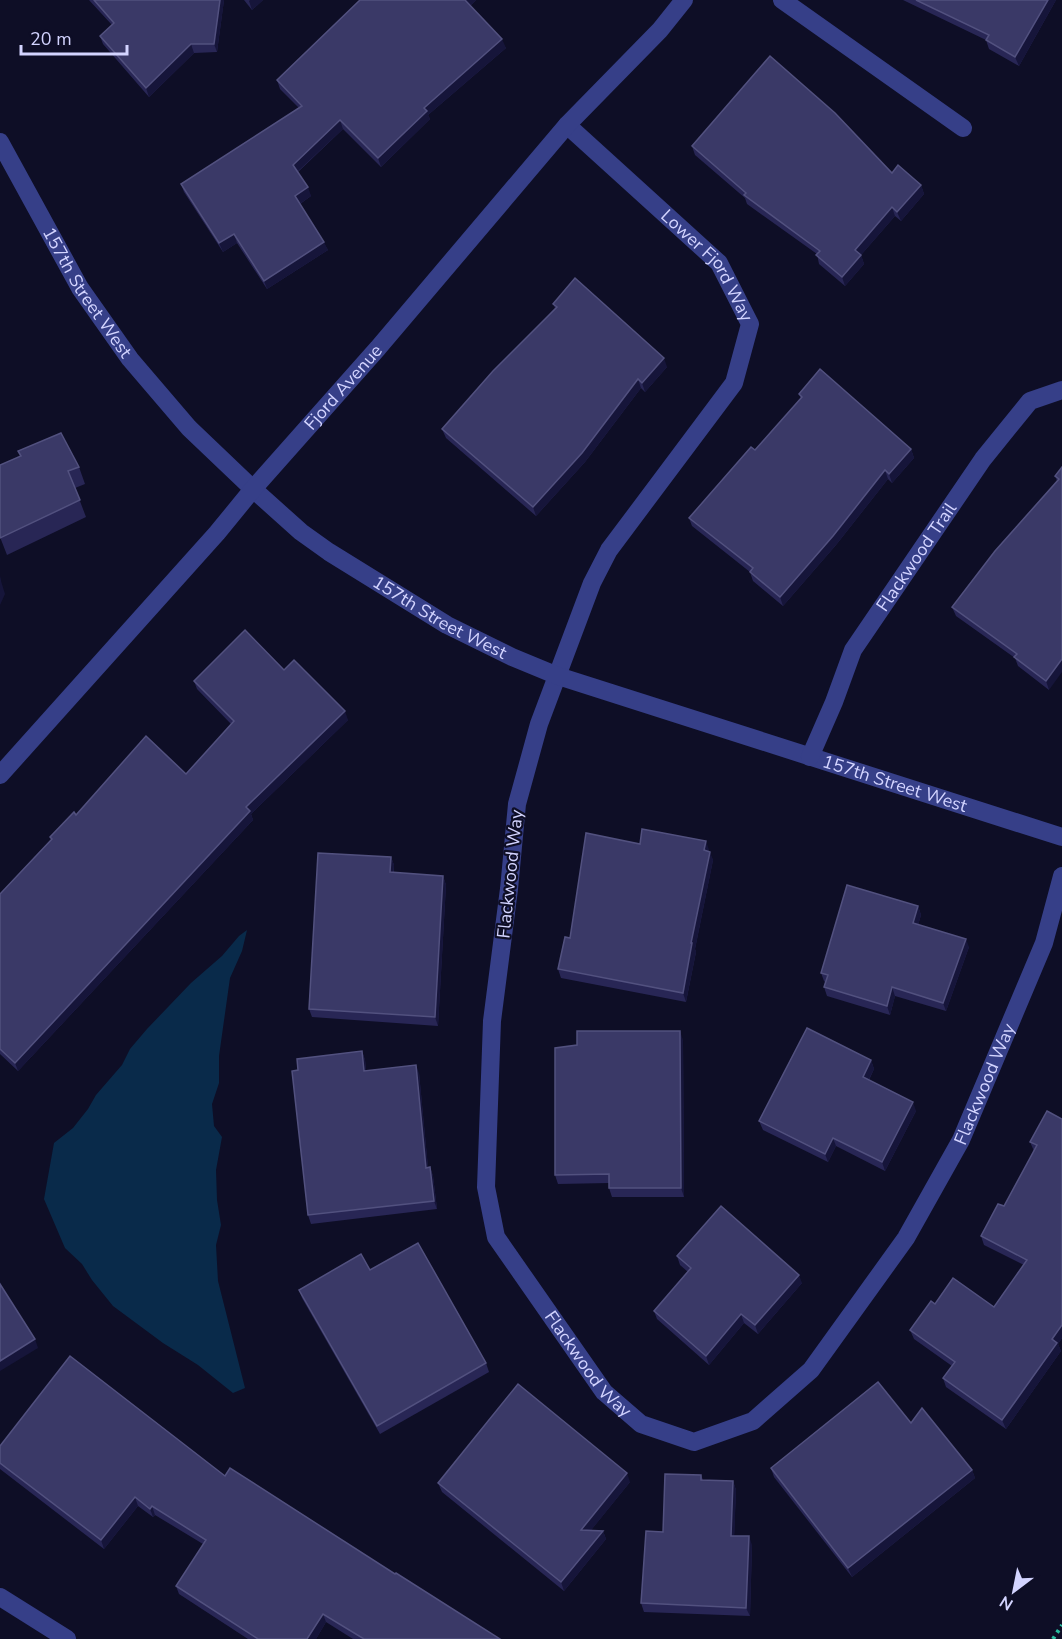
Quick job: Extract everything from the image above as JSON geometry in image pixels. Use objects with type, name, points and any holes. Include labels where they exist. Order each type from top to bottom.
[{"type":"street","name":"Fjord Avenue","points":[[0,775],[217,533],[378,348],[567,124],[660,30],[684,0]]},
{"type":"street","points":[[782,0],[963,128]]},
{"type":"street","name":"Lower Fjord Way","points":[[558,676],[592,583],[609,550],[734,383],[750,324],[719,263],[567,124]]},
{"type":"street","name":"157th Street West","points":[[0,142],[80,288],[130,359],[189,428],[301,532],[329,552],[429,615],[473,639],[558,676],[1062,837]]},
{"type":"street","name":"Flackwood Trail","points":[[810,757],[853,650],[983,459],[1030,401],[1062,390]]},
{"type":"street","name":"Flackwood Way","points":[[558,676],[539,724],[517,804],[492,1021],[486,1187],[496,1237],[604,1392],[641,1424],[694,1442],[753,1421],[811,1370],[906,1238],[961,1140],[1044,943],[1062,876]]},
{"type":"street","points":[[0,1597],[67,1639]]},
{"type":"path","points":[[1053,1639],[1062,1625]]},
{"type":"water","points":[[247,930],[242,951],[230,978],[219,1056],[219,1083],[212,1104],[214,1126],[222,1137],[216,1170],[221,1225],[216,1245],[218,1281],[245,1388],[233,1393],[198,1365],[163,1343],[113,1306],[82,1264],[65,1248],[44,1199],[54,1143],[73,1128],[147,1029]]},
{"type":"building","points":[[94,0],[220,0],[214,44],[191,44],[146,88],[100,36],[114,23]]},
{"type":"building","points":[[360,0],[465,0],[502,39],[424,108],[427,111],[378,158],[340,120],[293,165],[308,187],[295,196],[324,242],[264,281],[234,234],[219,243],[181,184],[302,106],[277,80]]},
{"type":"building","points":[[916,0],[1048,0],[1015,57],[986,40],[989,35]]},
{"type":"building","points":[[770,56],[835,113],[892,173],[898,165],[921,185],[897,212],[892,207],[855,250],[861,255],[842,277],[816,255],[820,251],[744,195],[746,193],[692,146]]},
{"type":"building","points":[[575,278],[664,358],[642,383],[638,379],[582,453],[533,507],[442,429],[493,371],[557,307],[553,304]]},
{"type":"building","points":[[820,369],[911,449],[889,474],[885,470],[833,536],[780,597],[750,572],[753,568],[689,518],[751,447],[755,450],[802,397],[799,394]]},
{"type":"building","points":[[61,433],[79,467],[68,471],[80,500],[0,538],[0,465],[21,456],[18,451]]},
{"type":"building","points":[[1062,467],[1062,659],[1046,681],[1014,657],[1017,654],[952,607],[995,551],[1059,479],[1055,476]]},
{"type":"building","points":[[245,630],[284,670],[294,660],[345,711],[246,807],[250,811],[15,1063],[0,1049],[0,894],[74,812],[76,815],[146,736],[186,774],[234,721],[194,681]]},
{"type":"building","points":[[642,829],[706,841],[704,850],[710,852],[683,993],[558,969],[565,937],[570,938],[586,833],[640,844]]},
{"type":"building","points":[[318,853],[391,857],[390,872],[443,876],[435,1017],[309,1009]]},
{"type":"building","points":[[847,885],[918,906],[913,923],[966,939],[943,1003],[892,987],[887,1006],[824,987],[828,975],[821,973]]},
{"type":"building","points":[[807,1028],[871,1060],[863,1077],[913,1102],[882,1162],[833,1138],[825,1154],[759,1121]]},
{"type":"building","points":[[577,1031],[680,1031],[681,1188],[609,1188],[609,1174],[555,1175],[555,1048],[577,1045]]},
{"type":"building","points":[[362,1051],[364,1071],[416,1065],[426,1168],[430,1167],[434,1201],[308,1215],[292,1071],[298,1070],[297,1059]]},
{"type":"building","points":[[1047,1111],[1062,1119],[1062,1325],[1052,1339],[1057,1343],[1002,1420],[943,1378],[955,1362],[910,1330],[931,1301],[935,1304],[953,1278],[994,1307],[1027,1260],[981,1236],[998,1204],[1004,1206],[1037,1145],[1030,1142]]},
{"type":"building","points":[[721,1206],[799,1275],[755,1325],[741,1314],[706,1356],[654,1311],[691,1268],[677,1256]]},
{"type":"building","points":[[418,1243],[486,1363],[377,1426],[299,1290],[361,1254],[370,1270]]},
{"type":"building","points":[[0,1284],[35,1339],[0,1361]]},
{"type":"building","points":[[70,1356],[225,1476],[230,1468],[500,1639],[364,1639],[323,1614],[307,1639],[258,1639],[176,1586],[206,1540],[152,1506],[150,1509],[135,1497],[101,1540],[0,1463],[0,1446]]},
{"type":"building","points":[[878,1382],[911,1423],[922,1408],[972,1470],[848,1568],[771,1468]]},
{"type":"building","points":[[518,1384],[627,1473],[581,1530],[603,1531],[561,1582],[438,1483]]},
{"type":"building","points":[[665,1474],[701,1475],[701,1480],[733,1481],[731,1536],[749,1536],[746,1608],[641,1603],[646,1531],[663,1532]]}]
